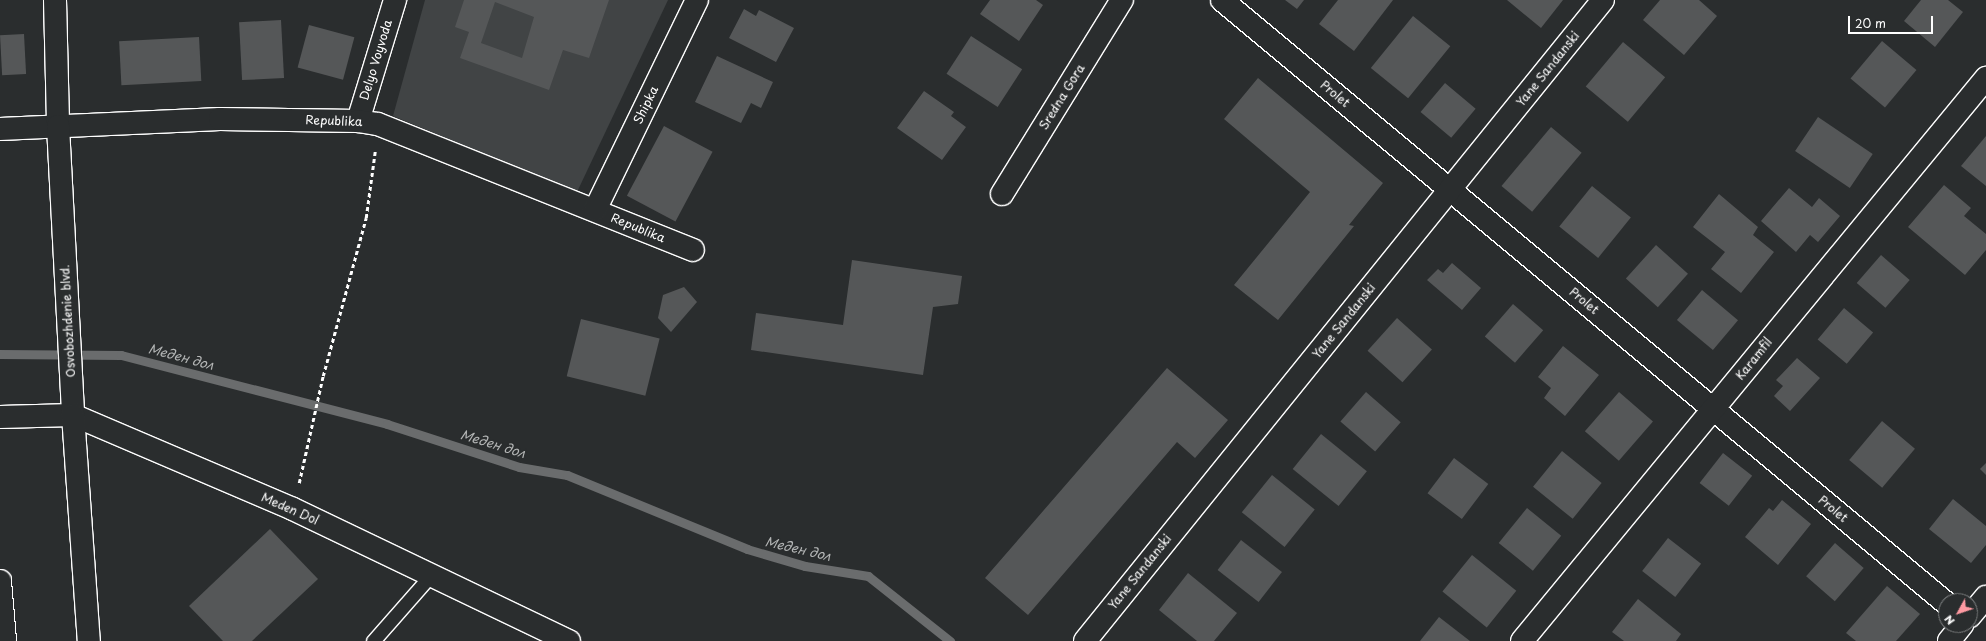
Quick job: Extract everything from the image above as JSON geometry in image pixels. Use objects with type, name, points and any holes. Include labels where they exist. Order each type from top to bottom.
[{"type":"street","name":"Osvobozhdenie blvd.","points":[[55,0],[58,126],[73,415],[89,641]]},
{"type":"street","name":"Delyo Voyvoda","points":[[368,122],[395,0]]},
{"type":"street","name":"Shipka","points":[[595,210],[697,0]]},
{"type":"street","name":"Sredna Gora","points":[[1002,194],[1122,0]]},
{"type":"street","name":"Prolet","points":[[1222,0],[1938,596]]},
{"type":"street","name":"Yane Sandanski","points":[[1085,641],[1603,0]]},
{"type":"street","name":"Karamfil","points":[[1522,641],[1986,78]]},
{"type":"street","name":"Republika","points":[[0,129],[220,119],[368,122],[595,210],[693,250]]},
{"type":"street","name":"Meden Dol","points":[[0,416],[73,415],[293,509],[569,641]]},
{"type":"street","points":[[0,581],[5,641]]},
{"type":"street","points":[[1978,606],[1986,597]]},
{"type":"street","points":[[1949,641],[1956,633]]},
{"type":"lane","points":[[373,641],[431,575]]},
{"type":"path","points":[[293,509],[323,376],[366,218],[368,122]]},
{"type":"shaded area","points":[[425,0],[668,0],[577,192],[393,116]]},
{"type":"building","points":[[464,0],[609,0],[589,58],[563,50],[549,90],[460,58],[469,32],[455,27]],"holes":[[[495,2],[534,17],[522,58],[481,43]]]},
{"type":"building","points":[[990,0],[1036,0],[1043,5],[1019,41],[980,14]]},
{"type":"building","points":[[1285,0],[1304,0],[1297,9]]},
{"type":"building","points":[[1338,0],[1393,0],[1354,51],[1319,24]]},
{"type":"building","points":[[1507,0],[1563,0],[1541,28]]},
{"type":"building","points":[[1660,0],[1699,0],[1717,16],[1684,55],[1643,20]]},
{"type":"building","points":[[1921,0],[1948,0],[1963,12],[1935,47],[1904,21]]},
{"type":"building","points":[[744,9],[756,16],[759,10],[794,28],[776,62],[729,38]]},
{"type":"building","points":[[1413,16],[1450,46],[1408,98],[1371,68]]},
{"type":"building","points":[[281,20],[284,78],[242,80],[239,22]]},
{"type":"building","points":[[309,25],[354,37],[343,80],[298,68]]},
{"type":"building","points":[[24,34],[26,74],[2,75],[0,35]]},
{"type":"building","points":[[971,36],[1022,69],[998,107],[946,74]]},
{"type":"building","points":[[199,37],[201,81],[121,85],[119,41]]},
{"type":"building","points":[[1882,41],[1916,70],[1885,107],[1851,79]]},
{"type":"building","points":[[1623,42],[1665,77],[1628,122],[1586,86]]},
{"type":"building","points":[[717,56],[773,82],[761,108],[751,103],[741,123],[695,102]]},
{"type":"building","points":[[1258,78],[1383,183],[1349,225],[1354,226],[1278,320],[1234,285],[1310,192],[1224,119]]},
{"type":"building","points":[[1445,83],[1476,109],[1451,138],[1421,112]]},
{"type":"building","points":[[924,91],[954,112],[951,116],[966,127],[942,160],[897,128]]},
{"type":"building","points":[[1818,117],[1873,154],[1850,188],[1795,151]]},
{"type":"building","points":[[664,126],[713,152],[675,222],[627,196]]},
{"type":"building","points":[[1551,127],[1582,153],[1532,212],[1502,186]]},
{"type":"building","points":[[1986,136],[1986,186],[1961,166]]},
{"type":"building","points":[[1944,185],[1971,208],[1964,216],[1986,234],[1986,250],[1965,275],[1908,227]]},
{"type":"building","points":[[1592,186],[1631,217],[1598,258],[1559,226]]},
{"type":"building","points":[[1789,188],[1812,207],[1819,198],[1840,216],[1818,242],[1810,235],[1796,252],[1761,221]]},
{"type":"building","points":[[1719,194],[1758,227],[1753,235],[1774,252],[1741,293],[1711,269],[1725,252],[1693,227]]},
{"type":"building","points":[[1656,245],[1688,274],[1658,307],[1626,278]]},
{"type":"building","points":[[1881,255],[1910,280],[1885,308],[1857,283]]},
{"type":"building","points":[[852,260],[962,276],[958,304],[933,307],[923,375],[751,350],[756,313],[843,325]]},
{"type":"building","points":[[1452,263],[1481,288],[1462,310],[1427,280],[1438,269],[1443,273]]},
{"type":"building","points":[[684,287],[697,302],[671,332],[658,318],[663,295]]},
{"type":"building","points":[[1702,290],[1738,320],[1713,350],[1677,320]]},
{"type":"building","points":[[1513,304],[1543,330],[1515,363],[1485,336]]},
{"type":"building","points":[[1844,308],[1873,332],[1847,364],[1818,339]]},
{"type":"building","points":[[1397,318],[1432,349],[1402,382],[1368,351]]},
{"type":"building","points":[[581,319],[660,339],[645,396],[567,376]]},
{"type":"building","points":[[1563,346],[1599,375],[1565,416],[1544,398],[1551,388],[1538,377]]},
{"type":"building","points":[[1797,358],[1820,378],[1790,411],[1774,396],[1783,386],[1776,380]]},
{"type":"building","points":[[1167,368],[1228,420],[1195,458],[1177,442],[1028,615],[985,578]]},
{"type":"building","points":[[1366,392],[1401,422],[1375,452],[1340,421]]},
{"type":"building","points":[[1619,392],[1653,422],[1619,461],[1585,431]]},
{"type":"building","points":[[1882,421],[1915,449],[1882,488],[1849,460]]},
{"type":"building","points":[[1321,434],[1367,471],[1339,506],[1293,469]]},
{"type":"building","points":[[1562,451],[1602,483],[1573,519],[1533,487]]},
{"type":"building","points":[[1723,453],[1752,476],[1729,506],[1700,483]]},
{"type":"building","points":[[1454,458],[1488,484],[1462,519],[1428,493]]},
{"type":"building","points":[[1986,463],[1986,475],[1980,469]]},
{"type":"building","points":[[1272,475],[1315,510],[1285,547],[1242,512]]},
{"type":"building","points":[[1953,499],[1986,526],[1986,545],[1971,563],[1929,529]]},
{"type":"building","points":[[1782,500],[1811,524],[1778,565],[1745,537],[1769,508],[1773,511]]},
{"type":"building","points":[[1527,508],[1561,536],[1533,571],[1499,543]]},
{"type":"building","points":[[270,529],[318,579],[252,641],[223,641],[189,606]]},
{"type":"building","points":[[1668,538],[1701,564],[1675,597],[1642,571]]},
{"type":"building","points":[[1241,540],[1282,572],[1259,602],[1218,570]]},
{"type":"building","points":[[1835,543],[1864,568],[1835,601],[1806,576]]},
{"type":"building","points":[[1472,555],[1516,591],[1487,627],[1442,592]]},
{"type":"building","points":[[1188,573],[1237,613],[1214,641],[1197,641],[1159,610]]},
{"type":"building","points":[[1887,586],[1920,614],[1896,641],[1856,641],[1846,633]]},
{"type":"building","points":[[1638,599],[1681,634],[1676,641],[1624,641],[1612,632]]},
{"type":"building","points":[[1439,617],[1470,641],[1420,641]]},
{"type":"waterway","name":"Меден дол","points":[[0,354],[121,355],[387,424],[519,467],[567,475],[747,549],[805,566],[868,576],[950,641]]}]
